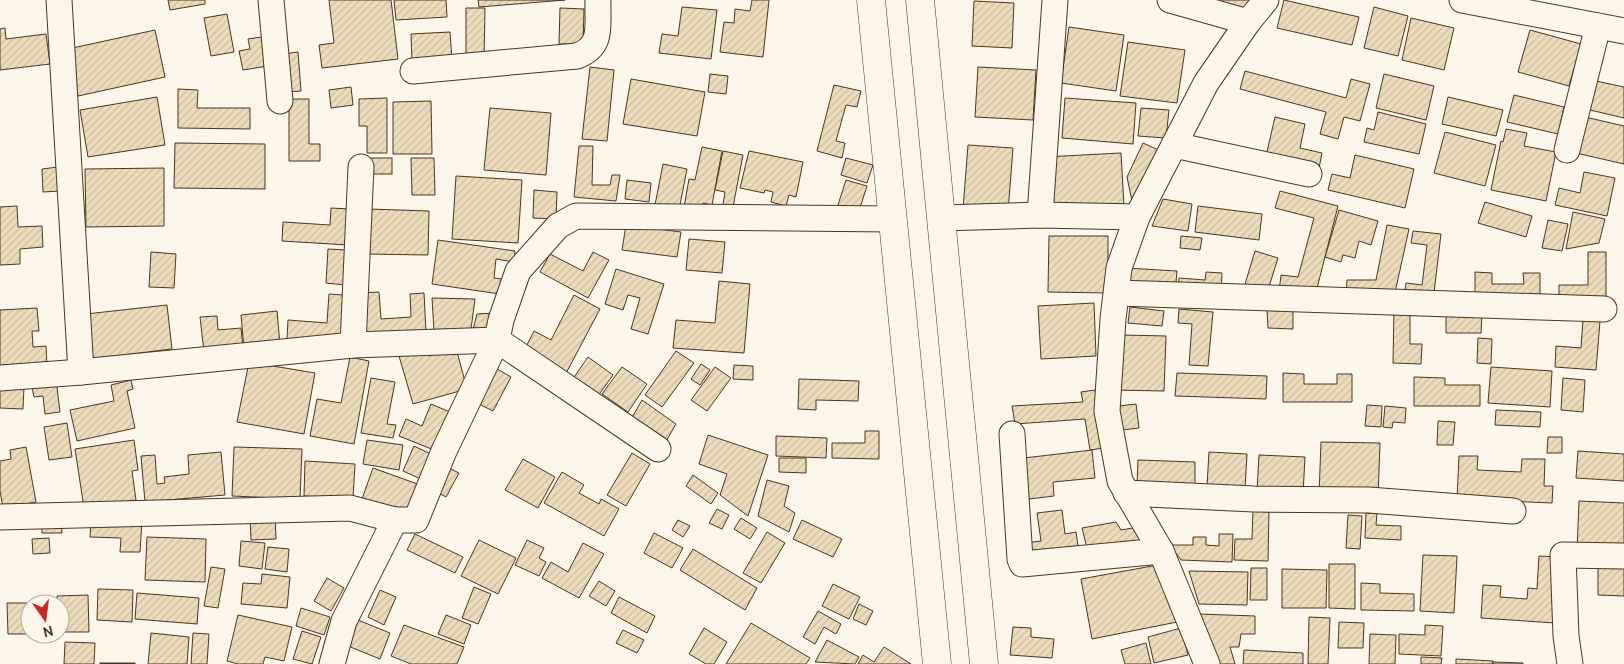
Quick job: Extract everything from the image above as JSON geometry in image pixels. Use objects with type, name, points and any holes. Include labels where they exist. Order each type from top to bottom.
[{"type":"main road","points":[[871,0],[937,664]]},
{"type":"main road","points":[[920,0],[984,664]]},
{"type":"street","points":[[59,0],[81,372]]},
{"type":"street","points":[[270,0],[280,101]]},
{"type":"street","points":[[413,71],[577,56],[588,52],[594,46],[596,36],[598,0]]},
{"type":"street","points":[[1040,215],[1055,0]]},
{"type":"street","points":[[1170,0],[1248,22]]},
{"type":"street","points":[[1207,664],[1161,551],[1126,494],[1120,480],[1107,411],[1113,319],[1119,268],[1137,217],[1206,83],[1248,22],[1266,0]]},
{"type":"street","points":[[1462,0],[1624,31]]},
{"type":"street","points":[[1567,150],[1598,26]]},
{"type":"street","points":[[1174,145],[1309,174]]},
{"type":"street","points":[[353,345],[361,167]]},
{"type":"street","points":[[941,218],[1040,215],[1137,217]]},
{"type":"street","points":[[0,517],[350,508],[395,520],[416,520],[444,451],[498,340],[501,320],[518,271],[558,226],[576,216],[893,219]]},
{"type":"street","points":[[1117,292],[1604,309]]},
{"type":"street","points":[[0,378],[81,372],[353,345],[498,340],[658,449]]},
{"type":"street","points":[[1012,434],[1020,559],[1022,564],[1161,551]]},
{"type":"street","points":[[1126,494],[1254,499],[1369,500],[1512,511]]},
{"type":"street","points":[[332,664],[344,621],[395,520]]},
{"type":"street","points":[[1570,664],[1566,636],[1563,555],[1624,556]]},
{"type":"building","points":[[168,0],[205,0],[205,4],[170,10]]},
{"type":"building","points":[[329,0],[391,0],[398,59],[322,68],[319,45],[334,43]]},
{"type":"building","points":[[394,0],[446,0],[447,17],[396,20]]},
{"type":"building","points":[[478,0],[565,0],[479,7]]},
{"type":"building","points":[[752,0],[769,0],[763,57],[720,52],[724,22],[734,23],[735,9],[750,11]]},
{"type":"building","points":[[1209,0],[1256,0],[1250,11]]},
{"type":"building","points":[[1284,0],[1359,17],[1352,45],[1277,28]]},
{"type":"building","points":[[974,1],[1014,3],[1012,48],[972,46]]},
{"type":"building","points":[[682,7],[717,10],[711,59],[659,53],[662,34],[678,36]]},
{"type":"building","points":[[1374,7],[1408,16],[1398,56],[1364,48]]},
{"type":"building","points":[[466,8],[485,8],[484,60],[466,60]]},
{"type":"building","points":[[560,8],[584,9],[583,44],[559,44]]},
{"type":"building","points":[[227,14],[234,52],[211,56],[204,18]]},
{"type":"building","points":[[1411,18],[1454,28],[1444,70],[1402,60]]},
{"type":"building","points":[[1069,27],[1124,35],[1116,91],[1061,83]]},
{"type":"building","points":[[5,28],[6,39],[46,34],[50,64],[0,70],[0,29]]},
{"type":"building","points":[[155,30],[165,77],[78,96],[68,49]]},
{"type":"building","points":[[1530,30],[1581,44],[1569,86],[1518,72]]},
{"type":"building","points":[[450,32],[452,60],[412,63],[411,34]]},
{"type":"building","points":[[268,36],[274,65],[243,70],[239,51],[250,49],[248,39]]},
{"type":"building","points":[[1128,42],[1185,50],[1177,103],[1120,96]]},
{"type":"building","points":[[298,52],[301,91],[286,92],[283,54]]},
{"type":"building","points":[[590,67],[614,70],[607,141],[582,139]]},
{"type":"building","points":[[978,67],[1036,70],[1033,120],[975,117]]},
{"type":"building","points":[[1245,71],[1346,98],[1351,79],[1370,84],[1360,121],[1344,117],[1338,139],[1320,134],[1326,112],[1240,89]]},
{"type":"building","points":[[710,74],[728,76],[726,94],[708,92]]},
{"type":"building","points":[[1384,74],[1434,86],[1426,120],[1376,108]]},
{"type":"building","points":[[631,79],[705,92],[697,136],[623,124]]},
{"type":"building","points":[[1596,81],[1624,87],[1624,118],[1590,110]]},
{"type":"building","points":[[834,85],[861,91],[857,107],[846,105],[836,141],[845,143],[842,158],[817,151]]},
{"type":"building","points":[[351,87],[353,105],[331,108],[329,90]]},
{"type":"building","points":[[178,89],[198,90],[197,108],[250,108],[250,129],[178,128]]},
{"type":"building","points":[[1514,95],[1564,107],[1558,134],[1507,122]]},
{"type":"building","points":[[157,97],[165,145],[88,157],[80,110]]},
{"type":"building","points":[[1448,97],[1503,110],[1496,136],[1442,124]]},
{"type":"building","points":[[387,98],[387,153],[367,153],[367,126],[359,126],[359,99]]},
{"type":"building","points":[[1065,98],[1136,103],[1133,144],[1062,138]]},
{"type":"building","points":[[289,99],[309,99],[309,144],[320,144],[320,161],[289,161]]},
{"type":"building","points":[[431,101],[432,154],[393,154],[393,102]]},
{"type":"building","points":[[490,108],[551,113],[546,175],[484,170]]},
{"type":"building","points":[[1141,108],[1169,110],[1166,138],[1138,136]]},
{"type":"building","points":[[1378,112],[1426,124],[1419,154],[1364,142],[1367,128],[1374,130]]},
{"type":"building","points":[[1275,117],[1305,124],[1300,148],[1322,153],[1319,168],[1266,156]]},
{"type":"building","points":[[1585,117],[1624,126],[1624,164],[1576,153]]},
{"type":"building","points":[[1506,129],[1527,133],[1524,146],[1556,152],[1546,201],[1491,190],[1501,141],[1503,142]]},
{"type":"building","points":[[1445,132],[1496,145],[1485,186],[1434,173]]},
{"type":"building","points":[[175,143],[265,144],[265,189],[174,188]]},
{"type":"building","points":[[1143,143],[1163,152],[1132,201],[1127,177]]},
{"type":"building","points":[[968,145],[1013,148],[1008,212],[963,209]]},
{"type":"building","points":[[579,146],[593,146],[592,185],[610,185],[612,175],[620,175],[616,201],[574,197]]},
{"type":"building","points":[[702,147],[722,151],[712,205],[703,203],[702,211],[684,207],[689,179],[695,180]]},
{"type":"building","points":[[723,151],[743,155],[732,212],[722,211],[725,192],[715,190]]},
{"type":"building","points":[[749,151],[803,162],[796,197],[789,195],[786,206],[771,202],[773,192],[765,190],[764,193],[740,188]]},
{"type":"building","points":[[1121,153],[1124,206],[1047,210],[1044,157]]},
{"type":"building","points":[[1355,155],[1414,169],[1405,208],[1328,190],[1332,174],[1350,178]]},
{"type":"building","points":[[366,158],[392,158],[392,174],[366,174]]},
{"type":"building","points":[[411,158],[434,158],[435,195],[412,195]]},
{"type":"building","points":[[846,158],[873,165],[867,183],[841,175]]},
{"type":"building","points":[[663,164],[687,169],[679,210],[655,205]]},
{"type":"building","points":[[58,167],[60,191],[43,192],[42,169]]},
{"type":"building","points":[[164,168],[164,226],[86,227],[85,169]]},
{"type":"building","points":[[1584,172],[1615,178],[1607,216],[1555,205],[1559,188],[1580,193]]},
{"type":"building","points":[[456,176],[522,180],[518,243],[452,239]]},
{"type":"building","points":[[627,180],[651,183],[649,202],[625,199]]},
{"type":"building","points":[[846,180],[867,186],[857,217],[836,211]]},
{"type":"building","points":[[534,190],[557,192],[556,219],[533,218]]},
{"type":"building","points":[[1280,191],[1338,206],[1315,296],[1279,292],[1281,275],[1298,277],[1314,218],[1275,208]]},
{"type":"building","points":[[1163,199],[1192,204],[1188,231],[1152,226]]},
{"type":"building","points":[[1485,202],[1532,216],[1526,237],[1478,223]]},
{"type":"building","points":[[17,206],[18,227],[42,226],[43,247],[20,249],[20,264],[0,265],[0,207]]},
{"type":"building","points":[[1198,206],[1262,214],[1259,240],[1195,232]]},
{"type":"building","points":[[331,208],[350,209],[348,245],[282,241],[283,222],[330,225]]},
{"type":"building","points":[[368,209],[429,211],[428,255],[367,254]]},
{"type":"building","points":[[1339,210],[1378,221],[1371,245],[1359,241],[1355,258],[1343,255],[1341,262],[1325,257]]},
{"type":"building","points":[[1573,212],[1605,219],[1599,243],[1566,249]]},
{"type":"building","points":[[1548,220],[1568,224],[1562,251],[1542,248]]},
{"type":"building","points":[[626,225],[681,232],[677,257],[622,250]]},
{"type":"building","points":[[1387,225],[1409,229],[1394,297],[1346,296],[1347,280],[1376,280]]},
{"type":"building","points":[[1413,231],[1441,234],[1433,301],[1404,297],[1406,283],[1422,285],[1427,245],[1411,243]]},
{"type":"building","points":[[1049,236],[1108,236],[1108,293],[1048,292]]},
{"type":"building","points":[[1181,236],[1202,238],[1200,250],[1180,248]]},
{"type":"building","points":[[689,239],[725,242],[722,273],[686,270]]},
{"type":"building","points":[[438,240],[515,251],[514,262],[496,259],[494,278],[502,279],[500,294],[432,284]]},
{"type":"building","points":[[328,249],[346,250],[345,285],[326,283]]},
{"type":"building","points":[[1255,251],[1278,258],[1266,296],[1242,294]]},
{"type":"building","points":[[151,252],[176,254],[174,288],[149,287]]},
{"type":"building","points":[[593,252],[609,260],[588,298],[540,272],[550,254],[583,271]]},
{"type":"building","points":[[1588,252],[1606,252],[1606,305],[1559,305],[1559,285],[1588,285]]},
{"type":"building","points":[[1126,268],[1177,271],[1175,293],[1125,290]]},
{"type":"building","points":[[616,269],[664,284],[648,334],[631,329],[640,298],[628,295],[623,310],[605,304]]},
{"type":"building","points":[[1206,272],[1222,273],[1221,295],[1178,293],[1179,278],[1205,280]]},
{"type":"building","points":[[1475,272],[1492,273],[1492,284],[1524,284],[1523,273],[1540,273],[1540,302],[1475,301]]},
{"type":"building","points":[[719,281],[750,284],[744,353],[673,348],[676,320],[715,323]]},
{"type":"building","points":[[379,292],[381,319],[411,317],[410,294],[424,293],[426,332],[361,336],[359,293]]},
{"type":"building","points":[[329,294],[344,295],[341,342],[287,339],[288,320],[327,323]]},
{"type":"building","points":[[574,295],[600,309],[563,379],[523,353],[534,331],[551,340]]},
{"type":"building","points":[[432,298],[475,299],[471,329],[434,331]]},
{"type":"building","points":[[1094,303],[1096,356],[1041,359],[1038,306]]},
{"type":"building","points":[[167,305],[172,349],[91,359],[86,314]]},
{"type":"building","points":[[1130,307],[1164,311],[1162,326],[1128,323]]},
{"type":"building","points":[[37,308],[39,331],[32,331],[33,347],[46,346],[47,367],[0,370],[0,310]]},
{"type":"building","points":[[1179,309],[1213,312],[1208,366],[1189,365],[1192,324],[1178,323]]},
{"type":"building","points":[[1267,309],[1293,309],[1293,329],[1268,328]]},
{"type":"building","points":[[1394,310],[1410,311],[1410,344],[1422,344],[1421,364],[1393,363]]},
{"type":"building","points":[[277,311],[280,345],[244,349],[241,315]]},
{"type":"building","points":[[494,313],[491,330],[473,330],[477,314]]},
{"type":"building","points":[[1446,313],[1482,314],[1481,333],[1446,333]]},
{"type":"building","points":[[217,316],[218,330],[241,328],[243,348],[204,352],[200,317]]},
{"type":"building","points":[[1583,319],[1600,321],[1596,370],[1555,367],[1556,346],[1581,348]]},
{"type":"building","points":[[1121,335],[1166,336],[1164,391],[1112,390]]},
{"type":"building","points":[[1478,338],[1492,339],[1491,364],[1477,363]]},
{"type":"building","points":[[426,348],[429,356],[456,348],[467,389],[413,404],[399,356]]},
{"type":"building","points":[[676,351],[694,363],[662,407],[645,395]]},
{"type":"building","points":[[350,357],[369,361],[354,444],[310,436],[317,399],[341,403]]},
{"type":"building","points":[[588,357],[613,375],[595,400],[570,383]]},
{"type":"building","points":[[249,362],[315,373],[304,434],[237,422]]},
{"type":"building","points":[[701,364],[710,370],[700,385],[691,379]]},
{"type":"building","points":[[734,365],[753,366],[753,380],[733,379]]},
{"type":"building","points":[[494,367],[511,377],[493,411],[475,402]]},
{"type":"building","points":[[622,367],[647,384],[628,412],[602,394]]},
{"type":"building","points":[[715,367],[731,378],[707,411],[691,400]]},
{"type":"building","points":[[1491,367],[1552,371],[1550,407],[1488,403]]},
{"type":"building","points":[[1177,373],[1267,376],[1266,399],[1175,396]]},
{"type":"building","points":[[1283,373],[1304,374],[1304,384],[1337,384],[1337,374],[1352,374],[1352,402],[1283,402]]},
{"type":"building","points":[[1414,377],[1445,378],[1445,385],[1480,385],[1480,406],[1414,406]]},
{"type":"building","points":[[371,378],[395,382],[387,424],[396,425],[393,438],[361,433]]},
{"type":"building","points":[[1563,378],[1585,380],[1583,412],[1561,410]]},
{"type":"building","points":[[56,379],[60,412],[45,414],[43,396],[34,397],[31,383]]},
{"type":"building","points":[[799,379],[859,381],[858,401],[816,400],[816,410],[798,409]]},
{"type":"building","points":[[131,380],[133,389],[127,391],[135,428],[77,441],[70,410],[114,401],[111,385]]},
{"type":"building","points":[[0,385],[24,386],[23,409],[0,408]]},
{"type":"building","points":[[1095,390],[1104,448],[1090,450],[1085,419],[1015,424],[1012,406],[1083,402],[1081,392]]},
{"type":"building","points":[[642,400],[676,424],[665,443],[630,421]]},
{"type":"building","points":[[431,404],[450,412],[434,450],[399,436],[406,419],[422,426]]},
{"type":"building","points":[[1136,404],[1139,428],[1122,430],[1119,406]]},
{"type":"building","points":[[1367,405],[1382,406],[1381,427],[1365,426]]},
{"type":"building","points":[[1385,406],[1406,408],[1405,423],[1393,422],[1392,428],[1383,427]]},
{"type":"building","points":[[1496,410],[1541,412],[1540,427],[1495,425]]},
{"type":"building","points":[[1438,421],[1455,422],[1453,445],[1437,445]]},
{"type":"building","points":[[67,423],[72,457],[49,460],[44,427]]},
{"type":"building","points":[[865,431],[879,431],[879,459],[832,458],[832,443],[865,443]]},
{"type":"building","points":[[708,435],[768,455],[748,516],[720,495],[727,474],[699,464]]},
{"type":"building","points":[[776,436],[827,438],[826,458],[776,456]]},
{"type":"building","points":[[1548,437],[1562,437],[1562,453],[1547,453]]},
{"type":"building","points":[[134,440],[138,470],[132,471],[136,500],[84,508],[75,449]]},
{"type":"building","points":[[367,440],[403,445],[399,470],[363,464]]},
{"type":"building","points":[[1321,442],[1380,443],[1378,497],[1319,495]]},
{"type":"building","points":[[414,446],[435,456],[425,481],[403,471]]},
{"type":"building","points":[[26,447],[36,502],[3,508],[0,491],[0,461],[11,459],[10,450]]},
{"type":"building","points":[[234,447],[302,449],[300,499],[232,496]]},
{"type":"building","points":[[1092,450],[1095,478],[1053,482],[1054,496],[1029,499],[1024,458]]},
{"type":"building","points":[[1578,451],[1624,454],[1624,481],[1576,478]]},
{"type":"building","points":[[221,452],[225,495],[145,502],[141,456],[155,455],[157,484],[165,483],[164,477],[189,474],[188,455]]},
{"type":"building","points":[[1209,452],[1247,454],[1245,489],[1207,486]]},
{"type":"building","points":[[632,453],[650,464],[626,506],[607,495]]},
{"type":"building","points":[[1259,455],[1305,457],[1303,494],[1257,492]]},
{"type":"building","points":[[1459,456],[1478,456],[1477,470],[1521,472],[1522,459],[1545,459],[1544,486],[1553,486],[1552,503],[1457,499]]},
{"type":"building","points":[[779,458],[806,458],[806,473],[779,472]]},
{"type":"building","points":[[523,459],[555,477],[538,508],[505,490]]},
{"type":"building","points":[[1138,460],[1195,462],[1195,486],[1137,485]]},
{"type":"building","points":[[305,461],[355,464],[353,498],[304,496]]},
{"type":"building","points":[[445,466],[459,473],[446,497],[433,490]]},
{"type":"building","points":[[373,468],[423,486],[412,517],[362,499]]},
{"type":"building","points":[[562,472],[584,485],[579,493],[599,504],[601,499],[619,509],[604,536],[544,503]]},
{"type":"building","points":[[693,475],[718,493],[711,504],[686,486]]},
{"type":"building","points":[[767,480],[789,486],[784,506],[795,513],[789,532],[758,516]]},
{"type":"building","points":[[1579,501],[1624,503],[1624,552],[1577,551]]},
{"type":"building","points":[[717,509],[729,515],[722,529],[709,523]]},
{"type":"building","points":[[1253,509],[1269,509],[1268,561],[1234,560],[1235,539],[1252,539]]},
{"type":"building","points":[[1062,510],[1065,534],[1076,532],[1079,552],[1029,558],[1026,543],[1041,541],[1037,513]]},
{"type":"building","points":[[1366,513],[1377,513],[1376,525],[1401,526],[1401,540],[1365,538]]},
{"type":"building","points":[[275,515],[276,539],[251,540],[250,516]]},
{"type":"building","points":[[1348,515],[1362,516],[1360,549],[1346,548]]},
{"type":"building","points":[[91,518],[142,520],[140,552],[120,552],[121,538],[90,537]]},
{"type":"building","points":[[741,518],[757,528],[750,539],[734,529]]},
{"type":"building","points":[[61,519],[62,533],[42,533],[42,520]]},
{"type":"building","points":[[678,520],[690,526],[683,537],[672,530]]},
{"type":"building","points":[[802,520],[842,539],[833,557],[793,539]]},
{"type":"building","points":[[1116,522],[1121,530],[1139,527],[1146,542],[1088,552],[1082,528]]},
{"type":"building","points":[[767,532],[785,543],[761,583],[743,573]]},
{"type":"building","points":[[654,533],[683,548],[672,568],[644,553]]},
{"type":"building","points":[[415,534],[463,557],[455,573],[407,550]]},
{"type":"building","points":[[1219,534],[1233,534],[1232,562],[1181,560],[1170,545],[1193,545],[1193,537],[1206,537],[1206,545],[1219,546]]},
{"type":"building","points":[[147,537],[206,539],[205,582],[145,580]]},
{"type":"building","points":[[49,538],[50,553],[33,554],[32,539]]},
{"type":"building","points":[[479,540],[516,558],[498,594],[461,576]]},
{"type":"building","points":[[527,540],[544,548],[539,558],[546,562],[539,576],[515,565]]},
{"type":"building","points":[[241,541],[265,543],[262,569],[239,566]]},
{"type":"building","points":[[583,543],[604,554],[579,598],[542,578],[551,562],[568,572]]},
{"type":"building","points":[[268,547],[289,549],[287,572],[265,569]]},
{"type":"building","points":[[693,549],[757,588],[745,610],[680,570]]},
{"type":"building","points":[[1423,555],[1457,556],[1454,613],[1420,611]]},
{"type":"building","points":[[1539,556],[1559,557],[1555,623],[1481,618],[1483,585],[1501,586],[1500,597],[1527,599],[1528,588],[1537,589]]},
{"type":"building","points":[[1163,564],[1182,621],[1092,639],[1081,579]]},
{"type":"building","points":[[1329,564],[1355,564],[1355,609],[1329,608]]},
{"type":"building","points":[[211,567],[225,569],[218,608],[204,606]]},
{"type":"building","points":[[1598,567],[1624,568],[1624,596],[1598,595]]},
{"type":"building","points":[[1251,568],[1267,568],[1267,600],[1250,600]]},
{"type":"building","points":[[1282,569],[1327,570],[1326,608],[1282,608]]},
{"type":"building","points":[[1189,571],[1248,572],[1247,605],[1199,604]]},
{"type":"building","points":[[262,574],[290,577],[287,608],[241,604],[243,583],[261,584]]},
{"type":"building","points":[[327,578],[344,588],[331,611],[314,601]]},
{"type":"building","points":[[599,581],[615,591],[606,606],[589,596]]},
{"type":"building","points":[[1361,583],[1380,584],[1380,593],[1414,594],[1414,611],[1361,610]]},
{"type":"building","points":[[833,584],[860,597],[849,619],[822,606]]},
{"type":"building","points":[[474,587],[491,594],[478,624],[462,618]]},
{"type":"building","points":[[98,589],[133,590],[132,622],[97,620]]},
{"type":"building","points":[[380,590],[396,597],[384,625],[368,617]]},
{"type":"building","points":[[137,593],[199,598],[197,624],[135,619]]},
{"type":"building","points":[[88,595],[89,632],[70,632],[70,596]]},
{"type":"building","points":[[619,597],[655,616],[647,633],[611,613]]},
{"type":"building","points":[[7,603],[20,603],[20,634],[8,634]]},
{"type":"building","points":[[859,604],[873,611],[866,625],[853,619]]},
{"type":"building","points":[[301,608],[330,617],[324,635],[296,626]]},
{"type":"building","points":[[818,611],[841,624],[836,634],[824,627],[815,644],[803,637]]},
{"type":"building","points":[[1198,614],[1255,616],[1255,634],[1241,634],[1239,647],[1230,647],[1235,664],[1218,664]]},
{"type":"building","points":[[238,615],[292,627],[284,661],[265,657],[263,664],[238,664],[227,661]]},
{"type":"building","points":[[446,615],[471,625],[464,644],[438,634]]},
{"type":"building","points":[[1309,617],[1330,618],[1328,664],[1308,664]]},
{"type":"building","points":[[358,620],[390,633],[380,659],[348,646]]},
{"type":"building","points":[[1339,622],[1364,623],[1363,648],[1338,648]]},
{"type":"building","points":[[751,623],[810,658],[806,664],[726,664]]},
{"type":"building","points":[[404,625],[464,647],[457,664],[411,664],[391,656]]},
{"type":"building","points":[[1425,625],[1443,626],[1441,656],[1399,654],[1399,634],[1425,635]]},
{"type":"building","points":[[1013,627],[1031,628],[1031,637],[1054,639],[1052,658],[1010,655]]},
{"type":"building","points":[[704,628],[727,642],[714,664],[706,664],[689,654]]},
{"type":"building","points":[[1181,628],[1188,655],[1154,663],[1148,637]]},
{"type":"building","points":[[623,630],[644,640],[637,653],[616,643]]},
{"type":"building","points":[[302,631],[321,637],[312,664],[293,659]]},
{"type":"building","points":[[151,633],[189,637],[187,664],[148,664]]},
{"type":"building","points":[[193,633],[209,634],[207,664],[191,664]]},
{"type":"building","points":[[1370,634],[1396,635],[1395,664],[1369,664]]},
{"type":"building","points":[[827,640],[859,657],[855,664],[815,662]]},
{"type":"building","points":[[70,642],[95,643],[94,664],[64,664],[65,644],[70,644]]},
{"type":"building","points":[[1146,643],[1151,664],[1125,664],[1121,650]]},
{"type":"building","points":[[884,647],[911,664],[858,664],[863,655],[874,662]]},
{"type":"building","points":[[1244,650],[1303,653],[1303,664],[1243,664]]},
{"type":"building","points":[[1421,657],[1442,658],[1441,664],[1421,664]]},
{"type":"building","points":[[1456,659],[1493,661],[1492,664],[1456,664]]},
{"type":"building","points":[[1493,662],[1523,663],[1523,664],[1493,664]]},
{"type":"building","points":[[135,663],[135,664],[100,664]]}]
